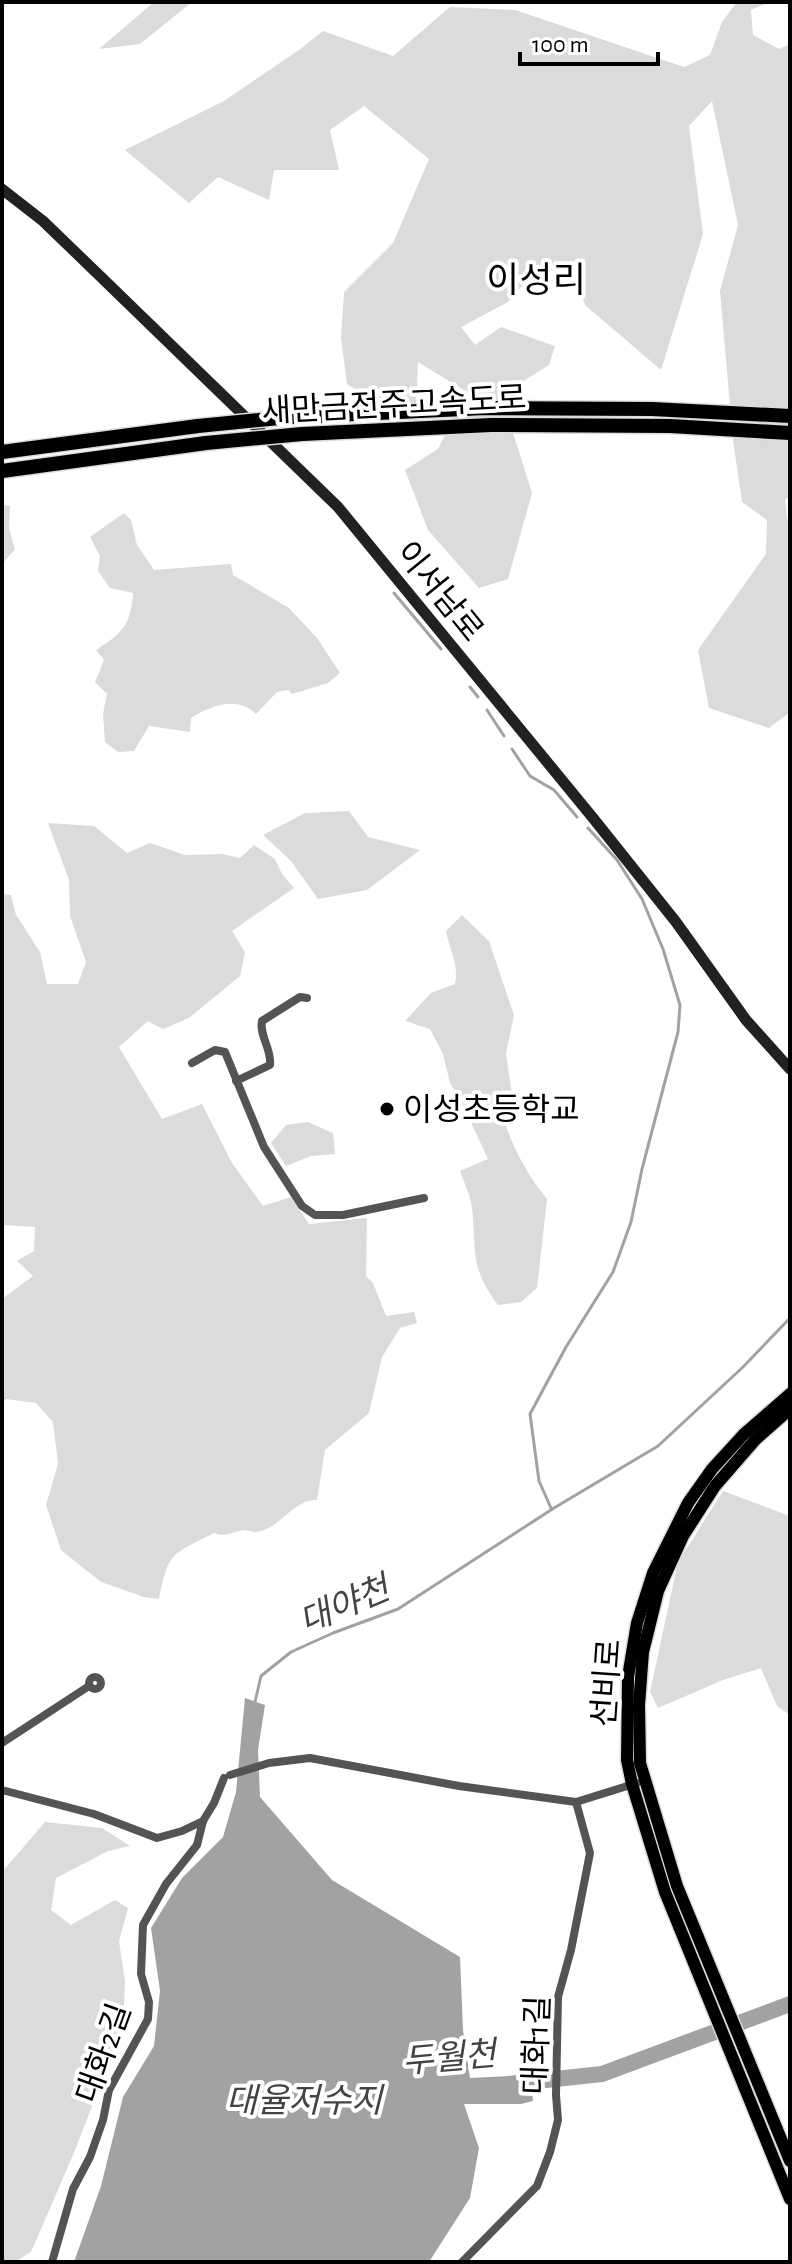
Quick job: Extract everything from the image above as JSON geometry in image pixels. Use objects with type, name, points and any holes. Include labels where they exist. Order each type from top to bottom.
[{"type":"highway","name":"새만금전주고속도로","points":[[2,452],[290,417],[485,408],[652,409],[790,416]]},
{"type":"highway","name":"새만금전주고속도로","points":[[2,471],[57,461],[302,434],[491,425],[670,426],[790,433]]},
{"type":"main road","name":"이서남로","points":[[2,189],[43,221],[92,267],[338,507],[676,922],[746,1020],[790,1069]]},
{"type":"main road","name":"선비로","points":[[720,2010],[665,1892],[632,1784],[627,1760],[628,1677],[637,1623],[653,1573],[670,1535],[712,1469],[744,1434],[790,1394]]},
{"type":"main road","name":"선비로","points":[[720,2010],[677,1886],[640,1763],[639,1705],[643,1652],[658,1591],[683,1536],[715,1486],[755,1440],[790,1409]]},
{"type":"main road","points":[[720,2010],[790,2199]]},
{"type":"main road","points":[[736,2049],[785,2134],[790,2161]]},
{"type":"street","points":[[236,1081],[270,1065],[271,1057],[261,1028],[262,1021],[300,997],[307,998]]},
{"type":"street","points":[[192,1063],[215,1050],[225,1052],[264,1147],[302,1206],[315,1215],[343,1215],[424,1198]]},
{"type":"street","points":[[2,1743],[89,1686]]},
{"type":"street","name":"대화2길","points":[[52,2262],[73,2189],[90,2157],[103,2120],[109,2090],[148,2019],[149,2002],[141,1974],[143,1925],[166,1884],[197,1845],[203,1821],[214,1803],[219,1784],[227,1777],[269,1763],[310,1758],[459,1786],[576,1802]]},
{"type":"street","points":[[576,1802],[646,1781]]},
{"type":"street","points":[[2,1790],[94,1814],[157,1838],[203,1821]]},
{"type":"street","name":"대화1길","points":[[462,2262],[537,2186],[558,2120],[558,1997],[571,1950],[590,1853],[576,1802]]},
{"type":"street","points":[[767,2137],[785,2134]]},
{"type":"shaded area","points":[[154,2],[192,2],[140,44],[99,49]]},
{"type":"shaded area","points":[[737,2],[769,2],[751,10],[753,35],[779,49],[790,44],[790,497],[785,499],[787,519],[790,520],[790,712],[769,728],[709,708],[698,650],[766,554],[767,520],[742,502],[733,440],[720,291],[738,225],[712,101],[689,126],[703,234],[661,370],[585,305],[574,269],[543,262],[508,302],[461,327],[475,345],[501,327],[555,346],[549,365],[525,380],[509,420],[532,493],[508,579],[479,588],[428,530],[405,470],[438,449],[467,392],[418,362],[416,410],[384,407],[347,384],[341,338],[344,292],[393,243],[429,159],[364,106],[330,130],[339,170],[274,170],[269,200],[218,177],[189,203],[125,150],[224,101],[323,31],[393,56],[450,7],[515,10],[684,67],[710,55],[722,22]]},
{"type":"shaded area","points":[[2,505],[10,506],[9,529],[15,549],[2,564]]},
{"type":"shaded area","points":[[124,513],[131,520],[137,545],[154,570],[231,564],[233,575],[289,608],[317,638],[340,673],[328,683],[292,694],[288,690],[277,692],[256,714],[240,705],[224,704],[191,718],[190,732],[149,726],[134,751],[118,752],[105,742],[103,714],[107,694],[95,682],[104,660],[96,650],[123,628],[130,614],[133,593],[110,588],[98,571],[100,556],[90,537]]},
{"type":"shaded area","points":[[349,811],[368,837],[420,850],[367,890],[318,899],[291,861],[263,835],[305,813]]},
{"type":"shaded area","points":[[48,823],[94,826],[127,853],[150,843],[185,855],[222,854],[240,858],[254,845],[275,859],[294,888],[232,931],[245,952],[240,976],[189,1018],[163,1029],[148,1021],[119,1047],[162,1119],[202,1104],[232,1163],[263,1206],[291,1197],[309,1224],[367,1218],[366,1276],[373,1283],[386,1316],[414,1312],[417,1323],[400,1328],[382,1357],[369,1413],[325,1450],[317,1500],[301,1504],[265,1529],[222,1535],[214,1533],[180,1551],[169,1563],[159,1599],[101,1582],[61,1550],[46,1505],[58,1464],[53,1422],[36,1403],[6,1399],[2,1404],[2,1299],[33,1276],[17,1261],[34,1251],[35,1227],[2,1225],[2,894],[11,895],[16,915],[40,952],[47,984],[78,984],[86,962],[70,916],[69,880]]},
{"type":"shaded area","points":[[462,915],[489,941],[514,1015],[506,1053],[512,1096],[501,1109],[519,1157],[547,1199],[537,1288],[521,1302],[498,1305],[478,1269],[471,1203],[460,1171],[488,1159],[450,1083],[443,1054],[430,1029],[405,1021],[431,993],[455,984],[455,964],[446,931]]},
{"type":"shaded area","points":[[308,1122],[333,1133],[335,1154],[311,1156],[286,1166],[271,1143],[286,1125]]},
{"type":"shaded area","points":[[723,1491],[790,1516],[790,1715],[777,1706],[761,1668],[723,1680],[658,1708],[650,1692],[678,1562]]},
{"type":"shaded area","points":[[45,1822],[102,1828],[130,1846],[108,1851],[56,1878],[51,1910],[71,1925],[115,1900],[128,1908],[119,1941],[125,1981],[123,2027],[31,2252],[15,2262],[2,2262],[2,1872]]},
{"type":"water","name":"대율저수지","points":[[245,1698],[265,1705],[258,1750],[260,1797],[332,1880],[460,1957],[463,2030],[470,2078],[530,2075],[533,2101],[521,2104],[464,2104],[479,2148],[470,2198],[429,2262],[74,2262],[101,2186],[123,2097],[154,2046],[160,1991],[151,1928],[182,1878],[223,1837],[236,1792]]},
{"type":"waterway","points":[[394,593],[441,649]]},
{"type":"waterway","points":[[470,687],[478,697]]},
{"type":"waterway","points":[[487,710],[504,736]]},
{"type":"waterway","points":[[512,749],[530,776],[554,790],[577,817]]},
{"type":"waterway","points":[[551,1508],[539,1481],[530,1414],[566,1347],[613,1272],[631,1222],[678,1032],[680,1005],[663,949],[642,899],[617,860],[588,828]]},
{"type":"waterway","name":"대야천","points":[[255,1702],[261,1676],[291,1652],[398,1609],[554,1508],[658,1446],[743,1367],[790,1318]]},
{"type":"waterway","name":"두월천","points":[[509,2084],[602,2074],[790,2004]]},
{"type":"place","name":"이성초등학교","points":[[387,1109]]},
{"type":"district","name":"이성리","points":[[536,279]]}]
